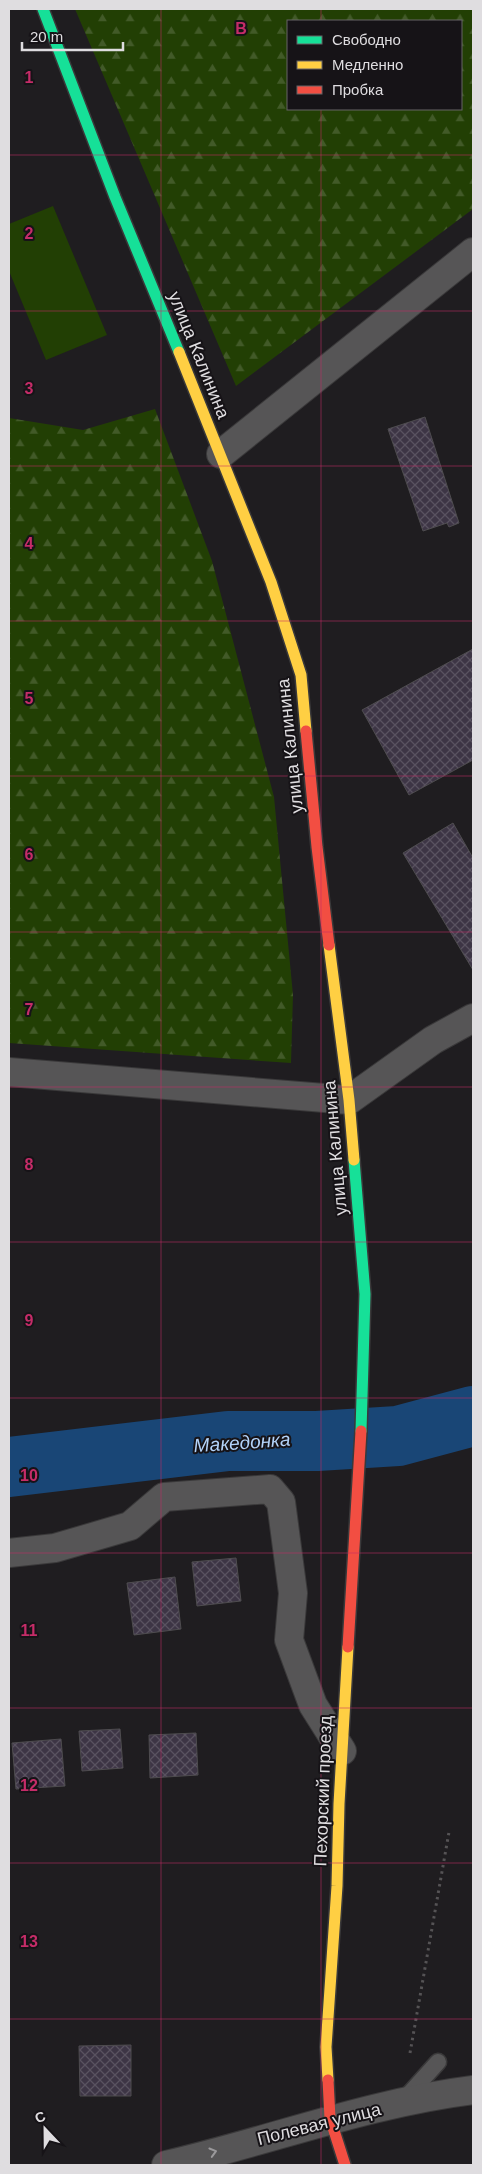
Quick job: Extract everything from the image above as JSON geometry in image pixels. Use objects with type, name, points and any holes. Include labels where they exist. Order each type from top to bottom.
[{"type":"main road","name":"улица Калинина","points":[[43,9],[115,197],[272,582],[301,675],[317,847],[349,1100],[365,1294],[362,1409],[358,1465]]},
{"type":"main road","name":"Пехорский проезд","points":[[346,2165],[330,2118],[326,2047],[337,1886],[342,1751],[358,1465]]},
{"type":"street","points":[[221,454],[473,252]]},
{"type":"street","points":[[9,1072],[349,1100],[433,1040],[473,1018]]},
{"type":"street","points":[[9,1553],[55,1548],[130,1526],[164,1497],[270,1489],[281,1502],[293,1593],[289,1640],[313,1705],[342,1751]]},
{"type":"street","name":"Полевая улица","points":[[166,2165],[330,2118],[445,2093],[473,2090]]},
{"type":"lane","points":[[401,2104],[438,2062]]},
{"type":"path","points":[[409,2055],[449,1832]]},
{"type":"green space","points":[[75,9],[473,9],[473,209],[236,386]]},
{"type":"green space","points":[[53,206],[107,335],[46,360],[9,271],[9,224]]},
{"type":"green space","points":[[155,409],[212,561],[274,797],[293,995],[291,1063],[9,1043],[9,418],[83,430]]},
{"type":"building","points":[[425,417],[459,523],[449,527],[447,523],[423,531],[388,429]]},
{"type":"building","points":[[473,649],[473,760],[409,795],[362,710]]},
{"type":"building","points":[[453,823],[473,858],[473,970],[403,853]]},
{"type":"building","points":[[236,1558],[241,1601],[197,1606],[192,1562]]},
{"type":"building","points":[[175,1577],[181,1629],[134,1635],[127,1583]]},
{"type":"building","points":[[120,1729],[123,1768],[82,1771],[79,1731]]},
{"type":"building","points":[[196,1733],[198,1775],[150,1778],[149,1735]]},
{"type":"building","points":[[61,1739],[65,1786],[16,1789],[12,1743]]},
{"type":"building","points":[[131,2045],[131,2096],[80,2096],[79,2046]]},
{"type":"waterway","name":"Македонка","points":[[9,1467],[228,1441],[317,1441],[398,1436],[473,1416]]},
{"type":"traffic: fast","points":[[43,9],[115,197],[179,352]]},
{"type":"traffic: fast","points":[[354,1160],[365,1294],[361,1431]]},
{"type":"traffic: slow","points":[[179,352],[271,582],[301,675],[306,731]]},
{"type":"traffic: slow","points":[[329,945],[349,1100],[354,1160]]},
{"type":"traffic: slow","points":[[328,2080],[326,2047],[337,1886],[339,1804],[348,1647]]},
{"type":"traffic: jam","points":[[306,731],[329,945]]},
{"type":"traffic: jam","points":[[348,1647],[361,1431]]},
{"type":"traffic: jam","points":[[328,2080],[330,2118],[345,2165]]}]
